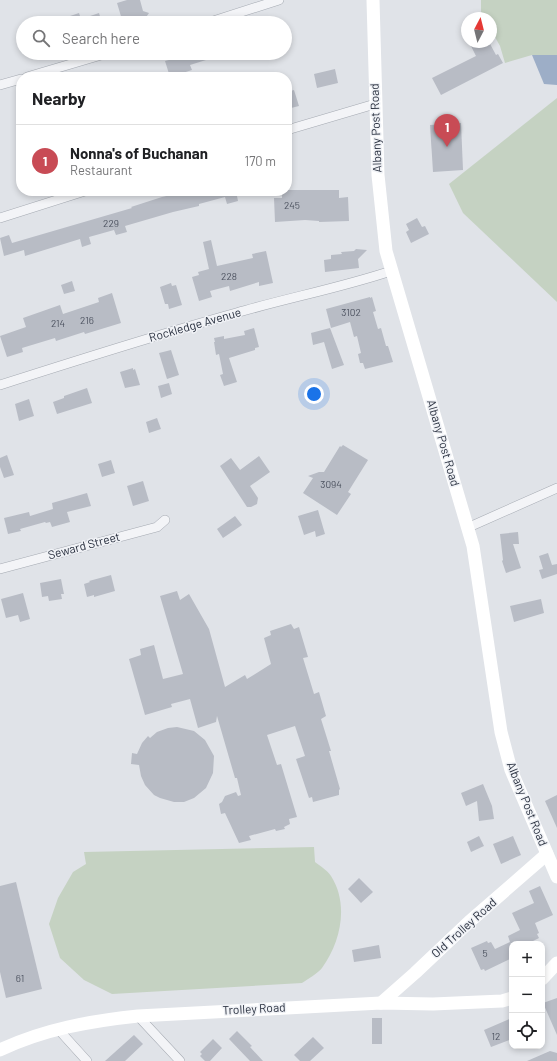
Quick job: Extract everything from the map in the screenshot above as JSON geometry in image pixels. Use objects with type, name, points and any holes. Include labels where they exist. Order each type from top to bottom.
[{"type":"main road","name":"Albany Post Road","points":[[373,0],[378,175],[386,251],[423,373],[466,528],[473,546],[501,732],[511,770],[557,877]]},
{"type":"main road","name":"Old Trolley Road","points":[[381,1003],[469,922],[547,854]]},
{"type":"main road","points":[[544,977],[557,963]]},
{"type":"main road","name":"Trolley Road","points":[[0,1050],[37,1034],[98,1020],[138,1016],[381,1003],[433,1004],[502,1001],[509,999]]},
{"type":"street","points":[[230,16],[279,0]]},
{"type":"street","points":[[44,72],[84,60]]},
{"type":"street","points":[[0,85],[16,80]]},
{"type":"street","points":[[292,129],[375,104]]},
{"type":"street","points":[[0,218],[69,196]]},
{"type":"street","name":"Rockledge Avenue","points":[[0,385],[121,346],[237,312],[362,281],[391,271]]},
{"type":"street","points":[[466,528],[557,488]]},
{"type":"street","name":"Seward Street","points":[[0,569],[158,527],[165,520]]},
{"type":"street","points":[[138,1016],[180,1061]]},
{"type":"street","points":[[58,1029],[88,1061]]},
{"type":"green space","points":[[481,0],[557,0],[557,55],[532,55],[505,63],[497,41],[497,12],[481,12]]},
{"type":"green space","points":[[557,98],[557,302],[463,213],[449,184]]},
{"type":"green space","points":[[314,847],[315,862],[331,876],[337,887],[341,911],[340,923],[338,935],[329,958],[320,970],[302,983],[112,994],[84,980],[60,958],[49,924],[58,898],[73,872],[86,864],[84,852]]},
{"type":"water","points":[[532,55],[557,55],[557,85],[544,84]]},
{"type":"building","points":[[127,0],[140,0],[143,11],[149,13],[147,16],[121,16],[117,3]]},
{"type":"building","points":[[79,13],[80,16],[70,16]]},
{"type":"building","points":[[99,13],[100,16],[90,16]]},
{"type":"building","points":[[472,48],[492,48],[503,63],[441,95],[432,78],[476,56]]},
{"type":"building","points":[[206,60],[190,65],[192,70],[186,72],[168,72],[165,61]]},
{"type":"building","points":[[335,69],[338,83],[317,88],[314,74]]},
{"type":"building","points":[[294,90],[299,106],[292,108],[292,91]]},
{"type":"building","points":[[461,123],[463,170],[433,172],[430,125]]},
{"type":"building","points":[[292,190],[339,190],[339,198],[348,197],[349,221],[319,222],[305,220],[275,222],[274,198],[282,198],[282,196],[292,196]]},
{"type":"building","points":[[237,196],[238,201],[227,204],[225,197],[199,204],[199,206],[125,226],[127,232],[116,235],[114,230],[89,237],[91,244],[82,247],[80,239],[25,256],[24,250],[4,256],[0,238],[9,235],[12,243],[132,208],[131,207],[162,197]]},
{"type":"building","points":[[417,218],[422,227],[425,226],[429,234],[411,243],[406,232],[409,230],[406,224]]},
{"type":"building","points":[[211,240],[217,266],[253,258],[252,254],[266,251],[273,283],[259,286],[259,282],[230,291],[229,286],[210,291],[212,297],[199,301],[192,277],[199,275],[198,272],[209,269],[203,242]]},
{"type":"building","points":[[356,249],[367,250],[358,259],[359,268],[325,272],[324,260],[331,259],[331,255],[342,254],[341,252],[354,251]]},
{"type":"building","points":[[72,281],[75,291],[64,294],[61,285]]},
{"type":"building","points":[[171,283],[172,286],[176,285],[182,305],[169,309],[168,304],[165,304],[160,287]]},
{"type":"building","points":[[112,293],[121,323],[85,334],[84,332],[56,341],[55,338],[22,348],[23,352],[7,357],[0,336],[26,327],[23,318],[60,305],[63,314],[99,302],[98,298]]},
{"type":"building","points":[[372,297],[376,311],[373,312],[378,329],[381,328],[386,346],[388,346],[393,362],[365,369],[363,363],[360,363],[358,354],[361,353],[357,336],[354,337],[350,322],[331,328],[326,309]]},
{"type":"building","points":[[254,328],[259,347],[255,348],[255,350],[229,358],[237,382],[224,386],[220,375],[223,374],[219,354],[216,355],[214,338],[224,336],[224,339],[245,335],[244,331]]},
{"type":"building","points":[[330,328],[344,365],[332,369],[324,342],[313,345],[311,333]]},
{"type":"building","points":[[171,350],[179,375],[167,379],[159,353]]},
{"type":"building","points":[[133,368],[133,370],[135,369],[140,385],[125,388],[120,372]]},
{"type":"building","points":[[169,383],[172,394],[161,398],[158,386]]},
{"type":"building","points":[[87,388],[92,403],[57,414],[53,402],[64,398],[64,396]]},
{"type":"building","points":[[29,399],[34,416],[19,421],[15,404]]},
{"type":"building","points":[[157,418],[161,429],[149,433],[146,422]]},
{"type":"building","points":[[343,445],[368,460],[348,492],[351,494],[337,515],[303,493],[313,478],[308,476],[319,472],[324,472],[340,446],[341,447]]},
{"type":"building","points":[[7,455],[14,475],[4,478],[0,467],[0,458]]},
{"type":"building","points":[[259,456],[270,472],[250,486],[258,498],[257,504],[247,507],[220,466],[231,458],[240,470]]},
{"type":"building","points":[[111,460],[115,473],[102,477],[98,464]]},
{"type":"building","points":[[143,481],[149,501],[133,506],[127,486]]},
{"type":"building","points":[[87,493],[91,506],[67,512],[70,522],[52,527],[50,522],[45,522],[8,534],[4,518],[29,512],[30,516],[53,509],[52,503]]},
{"type":"building","points":[[318,510],[325,534],[316,537],[315,531],[304,535],[298,516]]},
{"type":"building","points":[[235,516],[242,525],[223,538],[217,529]]},
{"type":"building","points":[[518,532],[519,544],[513,544],[521,568],[506,573],[502,561],[500,534]]},
{"type":"building","points":[[548,553],[552,565],[557,564],[557,574],[542,579],[539,570],[543,569],[539,556]]},
{"type":"building","points":[[111,575],[115,591],[94,597],[94,595],[87,597],[84,584],[90,582],[89,581]]},
{"type":"building","points":[[61,579],[64,594],[61,594],[62,599],[49,601],[48,596],[42,597],[40,583]]},
{"type":"building","points":[[177,591],[180,600],[189,594],[209,629],[225,687],[245,675],[247,679],[271,664],[264,638],[271,635],[270,631],[291,624],[294,629],[299,627],[308,657],[303,658],[314,694],[319,692],[326,716],[321,719],[331,751],[329,751],[340,789],[339,795],[313,802],[312,797],[309,798],[296,759],[305,756],[295,726],[267,735],[277,765],[281,764],[297,817],[289,819],[290,824],[284,827],[285,829],[276,831],[275,829],[249,836],[251,840],[239,843],[225,813],[221,814],[219,804],[225,796],[236,792],[238,796],[241,795],[217,716],[216,722],[198,728],[190,699],[171,704],[172,707],[145,715],[129,659],[141,655],[140,649],[154,645],[163,679],[183,674],[160,596]]},
{"type":"building","points":[[23,593],[30,619],[20,622],[18,615],[6,618],[1,599]]},
{"type":"building","points":[[541,599],[544,613],[514,622],[510,606]]},
{"type":"building","points":[[177,727],[194,731],[205,740],[214,756],[213,773],[206,788],[194,798],[184,802],[174,802],[154,795],[145,785],[141,776],[139,765],[131,764],[132,753],[137,754],[142,743],[148,736],[150,738],[157,732],[168,728]]},
{"type":"building","points":[[483,784],[492,806],[494,819],[479,821],[477,801],[466,806],[461,793]]},
{"type":"building","points":[[557,795],[557,828],[545,801]]},
{"type":"building","points":[[479,836],[484,846],[471,852],[467,842]]},
{"type":"building","points":[[513,836],[521,855],[501,864],[493,844]]},
{"type":"building","points":[[359,878],[373,892],[361,903],[348,889]]},
{"type":"building","points":[[16,882],[42,989],[6,998],[0,972],[0,886]]},
{"type":"building","points":[[540,886],[553,915],[535,923],[539,933],[537,934],[539,938],[533,941],[510,941],[508,936],[520,930],[512,913],[534,903],[529,891]]},
{"type":"building","points":[[487,941],[488,943],[491,942],[495,949],[509,942],[509,959],[485,971],[484,969],[481,970],[471,948]]},
{"type":"building","points":[[379,945],[381,958],[354,962],[352,950]]},
{"type":"building","points":[[557,998],[557,1035],[545,1008],[545,1002]]},
{"type":"building","points":[[372,1018],[382,1018],[382,1044],[372,1044]]},
{"type":"building","points":[[509,1019],[509,1040],[491,1047],[484,1030]]},
{"type":"building","points":[[237,1031],[252,1046],[250,1047],[263,1061],[250,1061],[229,1039]]},
{"type":"building","points":[[134,1035],[143,1044],[125,1061],[105,1061]]},
{"type":"building","points":[[313,1037],[324,1048],[310,1061],[300,1061],[294,1055]]},
{"type":"building","points":[[213,1039],[222,1048],[210,1061],[205,1061],[200,1056],[202,1054],[200,1052]]},
{"type":"building","points":[[550,1051],[557,1053],[557,1061],[527,1061]]},
{"type":"place","name":"Nonna's of Buchanan","points":[[447,147]]}]
